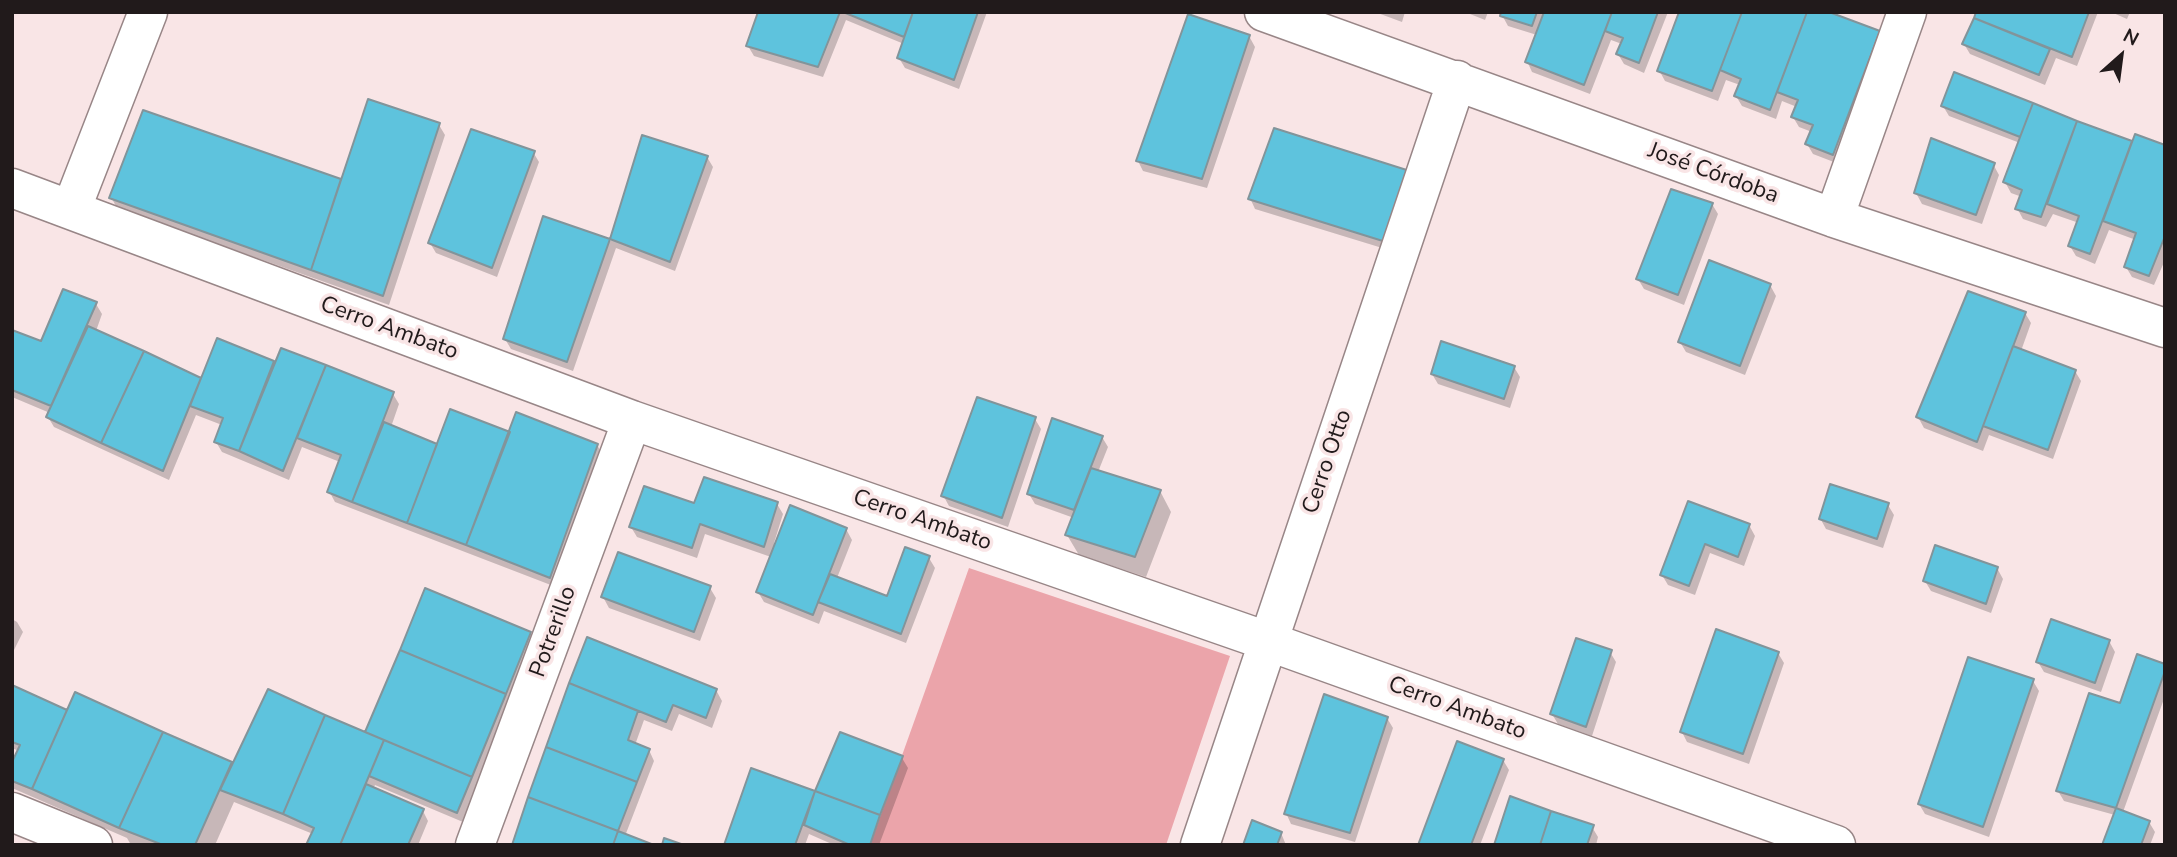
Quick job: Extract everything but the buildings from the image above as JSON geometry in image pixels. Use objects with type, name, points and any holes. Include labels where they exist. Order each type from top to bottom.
[{"type":"street","points":[[71,210],[148,12]]},
{"type":"street","name":"José Córdoba","points":[[1264,12],[1834,218],[2165,328]]},
{"type":"street","points":[[1834,218],[1906,12]]},
{"type":"street","name":"Cerro Otto","points":[[1200,845],[1457,80]]},
{"type":"street","name":"Cerro Ambato","points":[[12,188],[632,420],[1268,641],[1836,845]]},
{"type":"street","name":"Potrerillo","points":[[475,845],[632,420]]},
{"type":"street","points":[[12,812],[93,845]]},
{"type":"shaded area","points":[[969,568],[1230,656],[1166,845],[870,845]]}]
